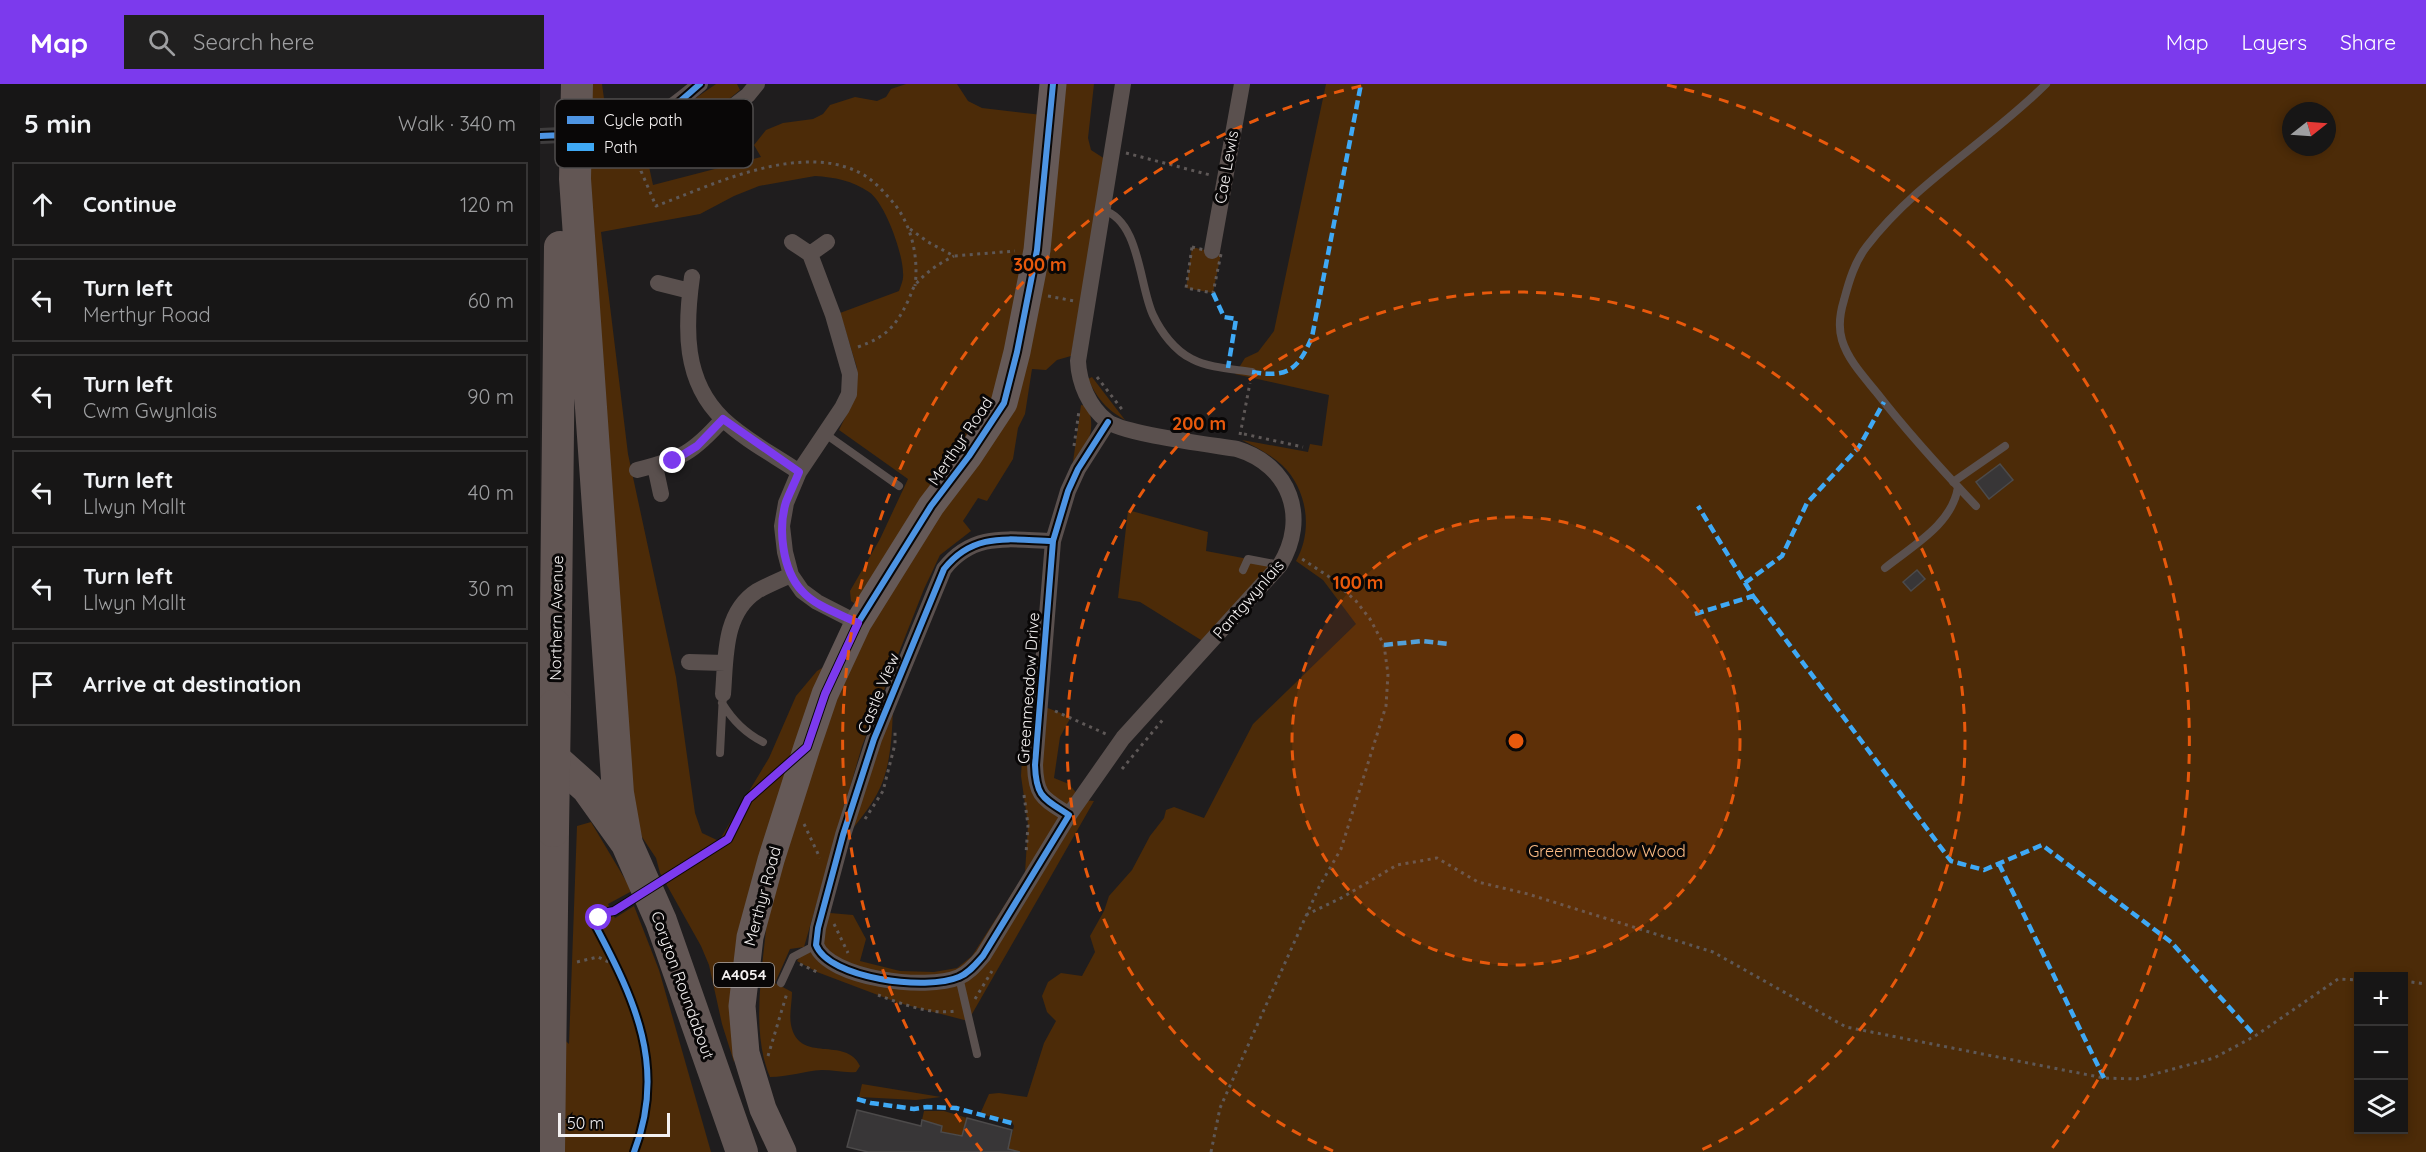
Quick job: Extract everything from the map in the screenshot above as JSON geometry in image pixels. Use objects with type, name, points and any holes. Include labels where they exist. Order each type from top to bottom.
[{"type":"highway","name":"Northern Avenue","points":[[566,99],[567,84]]},
{"type":"highway","points":[[577,84],[577,99]]},
{"type":"highway","name":"Northern Avenue","points":[[549,1152],[560,241],[563,168]]},
{"type":"highway","points":[[575,168],[618,793],[627,844]]},
{"type":"highway","name":"Coryton Roundabout","points":[[540,746],[570,770],[587,788],[627,844],[661,921],[742,1152]]},
{"type":"main road","name":"Merthyr Road","points":[[783,1152],[770,1126],[746,1053],[742,1006],[750,937],[790,796],[825,694],[858,623],[931,506],[969,456],[1004,402],[1037,250],[1053,84]]},
{"type":"street","points":[[682,99],[700,84]]},
{"type":"street","points":[[743,99],[757,84]]},
{"type":"street","points":[[1108,422],[1089,398],[1079,378],[1079,354],[1123,84]]},
{"type":"street","name":"Cae Lewis","points":[[1212,251],[1223,179],[1242,84]]},
{"type":"street","points":[[792,242],[810,254],[845,352],[850,374],[849,394],[799,472],[786,503],[782,526],[785,552],[791,575],[802,591],[858,623]]},
{"type":"street","points":[[810,254],[827,242]]},
{"type":"street","points":[[658,283],[691,284],[686,320],[689,352],[697,380],[705,396],[723,419],[799,472]]},
{"type":"street","points":[[637,470],[673,461],[697,446],[723,419]]},
{"type":"street","name":"Pantgwynlais","points":[[1069,815],[1120,741],[1285,558],[1295,522],[1290,496],[1277,475],[1239,441],[1140,432],[1108,422]]},
{"type":"street","name":"Greenmeadow Drive","points":[[1069,815],[1046,800],[1036,785],[1035,765],[1053,541],[1068,491],[1078,469],[1108,422]]},
{"type":"street","points":[[655,466],[661,494]]},
{"type":"street","name":"Castle View","points":[[816,945],[843,835],[874,739],[944,569],[954,556],[972,544],[989,540],[1053,541]]},
{"type":"street","points":[[722,698],[726,645],[733,617],[756,592],[791,575]]},
{"type":"street","points":[[689,662],[725,663]]},
{"type":"street","points":[[816,945],[825,960],[856,973],[886,981],[914,983],[959,977],[983,956],[1069,815]]},
{"type":"lane","points":[[1976,506],[1929,457],[1858,368],[1842,339],[1840,312],[1850,277],[1872,239],[1918,192],[2046,84]]},
{"type":"lane","points":[[1103,210],[1114,213],[1124,225],[1136,253],[1152,313],[1162,333],[1179,351],[1194,360],[1252,372]]},
{"type":"lane","points":[[824,433],[899,486]]},
{"type":"lane","points":[[1955,484],[2004,446]]},
{"type":"lane","points":[[1885,568],[1942,520],[1955,503],[1955,484]]},
{"type":"lane","points":[[1242,570],[1248,559],[1285,558]]},
{"type":"lane","points":[[722,698],[730,716],[744,730],[763,742]]},
{"type":"lane","points":[[720,753],[722,698]]},
{"type":"lane","points":[[785,984],[793,957],[816,945]]},
{"type":"lane","points":[[959,977],[977,1054]]},
{"type":"path","points":[[1114,150],[1223,179]]},
{"type":"path","points":[[641,168],[656,206],[762,168],[821,162],[848,168],[865,175],[881,188],[897,207],[908,228],[916,255],[915,285]]},
{"type":"path","points":[[908,228],[954,256]]},
{"type":"path","points":[[1192,247],[1212,251],[1221,254],[1213,293],[1186,288],[1192,247]]},
{"type":"path","points":[[845,352],[879,340],[890,331],[915,285],[930,271],[954,256],[1037,250]]},
{"type":"path","points":[[1029,292],[1087,304]]},
{"type":"path","points":[[1079,354],[1140,432]]},
{"type":"path","points":[[1252,372],[1239,441],[1303,447]]},
{"type":"path","points":[[1073,456],[1082,385]]},
{"type":"path","points":[[1211,1152],[1220,1108],[1319,887],[1341,849],[1386,706],[1388,674],[1384,645],[1370,619],[1356,601],[1328,576],[1285,558]]},
{"type":"path","points":[[1040,705],[1120,741]]},
{"type":"path","points":[[790,796],[831,882]]},
{"type":"path","points":[[1306,915],[1397,865],[1437,858],[1478,882],[1528,894],[1713,952],[1846,1027],[2104,1078],[2136,1079],[2214,1058],[2255,1036],[2338,979],[2354,980]]},
{"type":"path","points":[[825,903],[856,973]]},
{"type":"path","points":[[611,954],[616,966]]},
{"type":"path","points":[[577,962],[598,957],[616,966]]},
{"type":"path","points":[[2408,982],[2426,984]]},
{"type":"path","points":[[767,1059],[785,984]]},
{"type":"green space","points":[[589,84],[602,84],[604,99],[589,99]]},
{"type":"green space","points":[[716,84],[737,84],[740,90],[729,99],[694,99]]},
{"type":"green space","points":[[906,84],[957,84],[968,101],[982,108],[1042,115],[1065,84],[1094,84],[1088,138],[1091,150],[1105,159],[1071,356],[1057,360],[1046,370],[1032,369],[1025,414],[1018,428],[1013,459],[987,501],[978,498],[963,521],[971,531],[940,555],[924,589],[862,746],[804,947],[790,949],[775,983],[792,992],[790,1021],[796,1037],[803,1044],[844,1052],[853,1057],[860,1066],[856,1072],[822,1070],[770,1077],[764,1059],[759,1019],[767,918],[736,1041],[734,1062],[722,1024],[709,965],[701,946],[660,873],[656,858],[642,837],[631,799],[589,251],[589,168],[649,168],[653,185],[719,168],[753,168],[753,159],[761,157],[754,145],[766,130],[783,123],[813,119],[823,114],[830,105],[855,97],[877,101],[886,97],[891,89]],"holes":[[[815,176],[843,180],[869,192],[881,206],[900,253],[903,275],[899,291],[840,313],[857,368],[857,393],[839,430],[908,479],[880,539],[850,591],[851,601],[866,611],[827,665],[817,671],[796,696],[769,758],[719,841],[702,833],[695,813],[676,677],[628,454],[601,232],[700,214],[759,186]]]},
{"type":"green space","name":"Greenmeadow Wood","points":[[1326,84],[2426,84],[2426,1152],[1020,1152],[1008,1149],[1014,1126],[1012,1122],[980,1114],[989,1094],[1027,1097],[1044,1043],[1056,1021],[1047,1012],[1042,996],[1048,982],[1061,973],[1082,976],[1095,952],[1090,936],[1104,911],[1109,896],[1132,870],[1150,836],[1164,818],[1166,810],[1174,807],[1204,818],[1253,724],[1356,624],[1323,580],[1296,561],[1305,537],[1306,524],[1298,486],[1282,465],[1242,440],[1308,452],[1310,444],[1322,446],[1329,395],[1235,374],[1245,358],[1258,352],[1274,331]]},
{"type":"green space","points":[[1192,247],[1221,254],[1213,293],[1186,288]]},
{"type":"green space","points":[[1092,377],[1125,420],[1112,412],[1095,392],[1088,379]]},
{"type":"green space","points":[[1081,405],[1088,406],[1091,432],[1086,446],[1072,469]]},
{"type":"green space","points":[[1128,510],[1208,532],[1206,551],[1280,565],[1209,645],[1140,602],[1118,598]]},
{"type":"green space","points":[[1025,705],[1040,705],[1071,717],[1060,737],[1054,778],[1069,784],[1082,800],[1094,801],[968,1021],[899,1003],[817,972],[797,961],[830,913],[853,915],[866,939],[860,961],[900,971],[934,972],[957,968],[972,956],[1025,873],[1028,825],[1021,776]]},
{"type":"green space","points":[[893,707],[890,752],[882,784],[847,836]]},
{"type":"green space","points":[[591,822],[632,891],[608,904],[615,918],[634,906],[659,970],[711,1152],[555,1152],[558,1034],[569,1044],[577,826]]},
{"type":"green space","points":[[862,1084],[941,1097],[916,1100],[859,1097]]},
{"type":"green space","points":[[924,1111],[944,1111],[967,1118],[962,1136],[941,1132],[942,1126],[922,1120]]},
{"type":"building","points":[[2000,464],[2013,480],[1989,499],[1976,482]]},
{"type":"building","points":[[1917,570],[1925,579],[1911,591],[1903,582]]},
{"type":"building","points":[[857,1110],[921,1126],[922,1120],[942,1126],[941,1132],[962,1136],[967,1118],[1012,1130],[1008,1149],[1020,1152],[868,1152],[847,1147]]},
{"type":"tunnel","points":[[540,136],[555,135]]},
{"type":"marked path","points":[[1252,372],[1275,374],[1290,369],[1302,357],[1312,337],[1361,84]]},
{"type":"marked path","points":[[1213,293],[1224,317],[1236,319],[1228,368]]},
{"type":"marked path","points":[[1745,583],[1782,556],[1807,503],[1859,447],[1884,402]]},
{"type":"marked path","points":[[1695,614],[1753,596],[1698,506]]},
{"type":"marked path","points":[[1753,596],[1951,861],[1984,870],[2042,845],[2171,942],[2255,1036]]},
{"type":"marked path","points":[[1384,645],[1422,641],[1449,644]]},
{"type":"marked path","points":[[1999,864],[2104,1078]]},
{"type":"marked path","points":[[857,1099],[914,1109],[956,1108],[1015,1124]]},
{"type":"cycle path","points":[[683,99],[700,84]]},
{"type":"cycle path","points":[[634,1152],[643,1121],[647,1092],[647,1063],[634,1008],[623,980],[595,925],[603,913],[614,911],[728,839],[748,799],[807,747],[825,694],[858,623],[931,506],[969,456],[1004,403],[1017,352],[1037,250],[1053,84]]},
{"type":"cycle path","points":[[540,136],[555,136]]},
{"type":"cycle path","points":[[1053,541],[1008,539],[980,543],[968,548],[944,569],[874,739],[843,835],[818,928],[816,945],[825,957],[839,966],[859,974],[903,982],[944,981],[966,973],[983,956],[1069,815],[1043,796],[1037,784],[1035,765],[1053,541],[1068,491],[1078,469],[1108,422]]},
{"type":"route","points":[[599,918],[603,913],[614,911],[693,863],[728,839],[748,799],[807,747],[825,694],[858,623],[817,602],[802,591],[791,575],[782,526],[786,503],[799,472],[723,419],[697,446],[673,461]]}]
